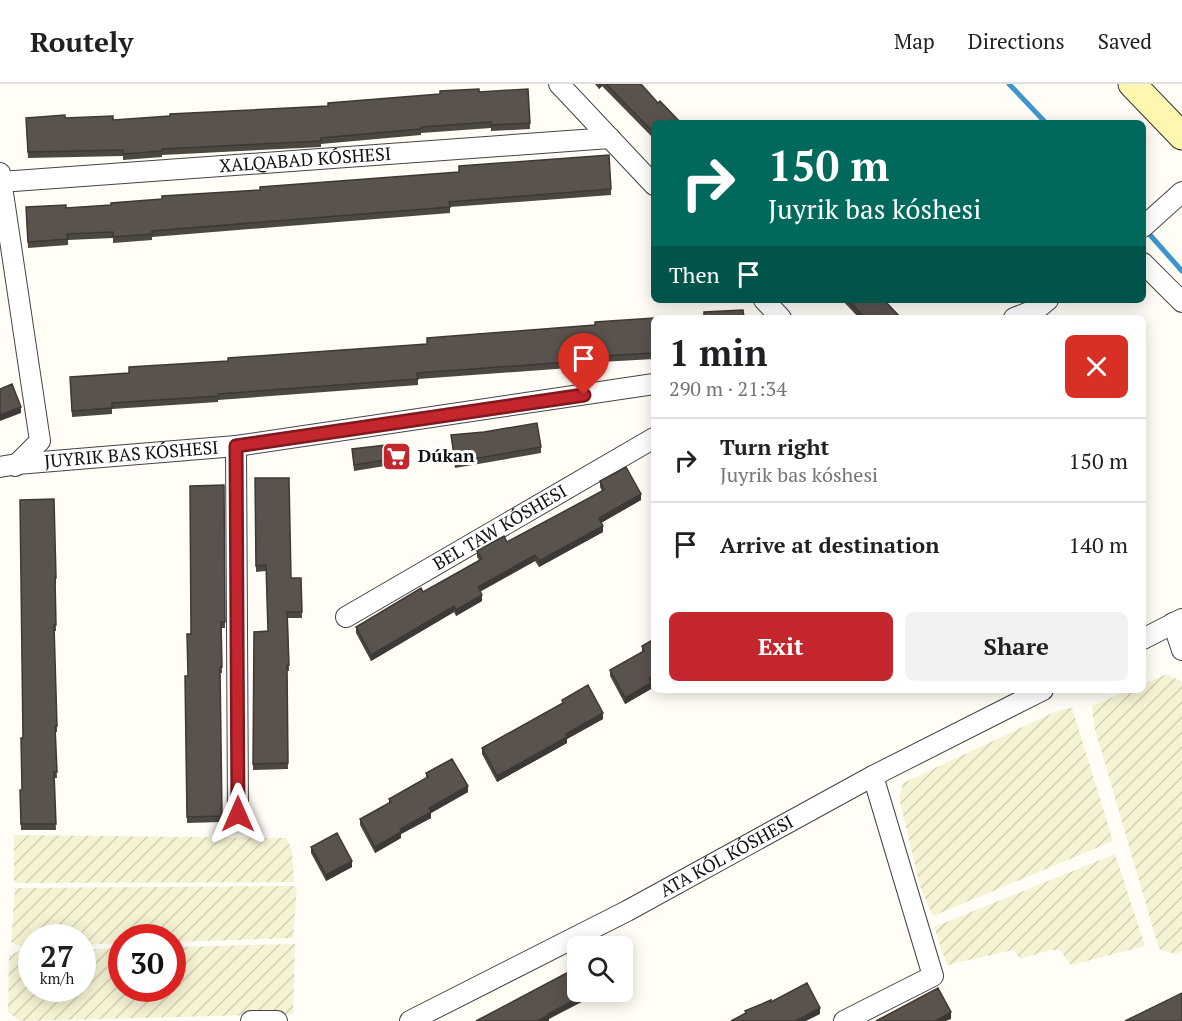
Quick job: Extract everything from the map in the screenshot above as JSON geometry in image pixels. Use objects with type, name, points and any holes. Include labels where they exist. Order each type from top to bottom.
[{"type":"main road","points":[[1132,84],[1182,136]]},
{"type":"street","points":[[559,84],[651,182]]},
{"type":"street","name":"XALQABAD KÓSHESI","points":[[1,179],[610,138]]},
{"type":"street","points":[[0,481],[9,466],[40,441],[1,179]]},
{"type":"street","points":[[1146,224],[1182,192]]},
{"type":"street","points":[[1146,266],[1182,302]]},
{"type":"street","points":[[767,303],[778,315]]},
{"type":"street","points":[[1022,315],[1037,309],[1044,303]]},
{"type":"street","name":"JUYRIK BAS KÓSHESI","points":[[9,466],[236,446],[651,384]]},
{"type":"street","name":"BEL TAW KÓSHESI","points":[[346,617],[651,440]]},
{"type":"street","points":[[236,446],[238,814]]},
{"type":"street","points":[[1146,637],[1178,621],[1182,650]]},
{"type":"street","name":"ATA KÓL KÓSHESI","points":[[410,1021],[627,911],[873,776],[1036,693]]},
{"type":"street","points":[[844,1021],[933,976],[873,776]]},
{"type":"street","points":[[251,1021],[277,1021]]},
{"type":"shaded area","points":[[1167,674],[1182,682],[1182,951],[1175,954],[1159,949],[1094,726],[1092,706],[1122,693],[1146,693],[1146,683]]},
{"type":"shaded area","points":[[1072,708],[1113,841],[933,916],[920,886],[899,797],[903,783],[1059,710]]},
{"type":"shaded area","points":[[14,835],[286,838],[292,850],[294,882],[14,883]]},
{"type":"shaded area","points":[[1115,854],[1145,946],[1071,965],[1060,950],[1050,950],[1020,959],[1013,950],[947,965],[934,927]]},
{"type":"shaded area","points":[[297,886],[293,938],[186,942],[186,924],[108,924],[108,944],[96,944],[96,924],[18,924],[18,945],[11,942],[15,888]]},
{"type":"shaded area","points":[[295,944],[293,1014],[20,1021],[8,1012],[9,956],[18,952],[18,1002],[96,1002],[96,949],[108,949],[108,1002],[186,1002],[186,947]]},
{"type":"building","points":[[606,84],[641,84],[658,103],[660,101],[678,120],[651,120],[651,130]]},
{"type":"building","points":[[479,89],[479,92],[528,89],[530,123],[491,125],[491,122],[421,127],[421,129],[321,138],[321,141],[162,149],[162,151],[123,154],[123,150],[28,152],[26,118],[65,115],[65,118],[113,116],[113,120],[170,116],[170,114],[328,106],[328,103]]},
{"type":"building","points":[[609,155],[611,189],[449,202],[450,207],[152,231],[152,234],[113,237],[113,232],[67,234],[68,239],[28,242],[26,207],[66,205],[66,208],[111,205],[111,203],[162,199],[162,196],[260,190],[260,187],[459,172],[459,166]]},
{"type":"building","points":[[851,303],[887,303],[898,315],[862,315]]},
{"type":"building","points":[[743,310],[744,315],[704,315],[704,312]]},
{"type":"building","points":[[651,318],[651,353],[582,357],[583,361],[417,373],[418,379],[112,403],[112,408],[72,411],[70,377],[129,373],[129,367],[427,344],[427,338],[595,325],[595,322]]},
{"type":"building","points":[[12,384],[21,407],[0,415],[0,389]]},
{"type":"building","points":[[537,423],[541,447],[455,462],[451,435]]},
{"type":"building","points":[[403,443],[404,457],[354,465],[352,449]]},
{"type":"building","points":[[626,467],[641,494],[599,518],[603,526],[539,561],[535,555],[478,587],[482,595],[456,610],[454,606],[371,655],[356,627],[421,588],[423,592],[482,559],[477,551],[504,536],[507,542],[604,490],[600,481]]},
{"type":"building","points":[[255,478],[289,478],[291,578],[301,578],[302,612],[287,612],[288,763],[253,764],[254,632],[268,631],[266,565],[256,566]]},
{"type":"building","points":[[224,485],[225,622],[221,622],[222,667],[220,667],[222,816],[187,817],[185,676],[188,676],[187,634],[191,634],[190,486]]},
{"type":"building","points":[[54,499],[56,824],[21,824],[21,738],[23,738],[20,500]]},
{"type":"building","points":[[651,641],[651,677],[649,678],[651,683],[625,698],[610,670],[644,651],[642,646]]},
{"type":"building","points":[[588,685],[603,713],[566,734],[567,737],[497,776],[482,748],[563,703],[562,700]]},
{"type":"building","points":[[452,759],[468,786],[429,808],[431,812],[400,829],[401,832],[375,847],[360,819],[391,802],[389,799],[428,777],[426,773]]},
{"type":"building","points":[[337,833],[352,861],[326,875],[311,847]]},
{"type":"building","points":[[567,973],[567,1002],[571,1002],[549,1015],[537,1021],[476,1021]]},
{"type":"building","points":[[807,983],[820,1008],[795,1021],[731,1021],[746,1013],[745,1011],[771,1000],[771,1002]]},
{"type":"building","points":[[938,988],[951,1012],[935,1021],[876,1021]]},
{"type":"building","points":[[1182,993],[1182,1021],[1125,1021]]},
{"type":"waterway","points":[[1009,84],[1043,120]]},
{"type":"waterway","points":[[1151,236],[1182,271]]},
{"type":"place","name":"Dúkan","points":[[397,456]]},
{"type":"route","points":[[238,814],[236,446],[584,395]]}]
